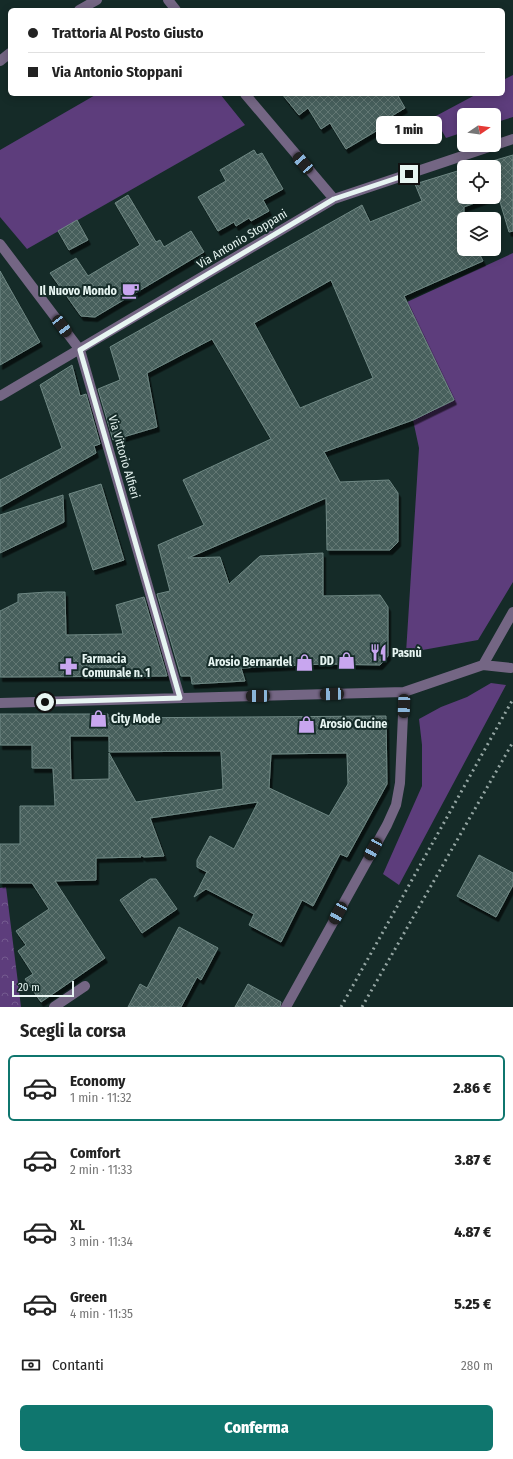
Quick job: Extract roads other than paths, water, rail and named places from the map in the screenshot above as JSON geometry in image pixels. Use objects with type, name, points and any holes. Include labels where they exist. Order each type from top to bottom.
[{"type":"street","points":[[83,8],[97,0]]},
{"type":"street","points":[[168,0],[174,8]]},
{"type":"street","points":[[0,61],[8,55]]},
{"type":"street","points":[[247,96],[334,199]]},
{"type":"street","name":"Via Antonio Stoppani","points":[[0,396],[334,199],[513,139]]},
{"type":"street","name":"Via Vittorio Alfieri","points":[[0,244],[80,350],[180,698]]},
{"type":"street","points":[[483,665],[513,612]]},
{"type":"street","points":[[0,703],[404,692],[483,665],[511,668]]},
{"type":"street","points":[[286,1007],[387,824],[396,804],[400,783],[404,692]]},
{"type":"street","points":[[54,1007],[85,986]]},
{"type":"railway","points":[[341,1007],[513,699]]},
{"type":"railway","points":[[362,1007],[513,742]]},
{"type":"place","name":"Il Nuovo Mondo","points":[[130,291]]},
{"type":"place","name":"Pasnù","points":[[379,653]]},
{"type":"place","name":"DD","points":[[347,661]]},
{"type":"place","name":"Arosio Bernardel","points":[[305,662]]},
{"type":"place","name":"Farmacia Comunale n. 1","points":[[69,666]]},
{"type":"place","name":"City Mode","points":[[98,719]]},
{"type":"place","name":"Arosio Cucine","points":[[307,724]]}]
